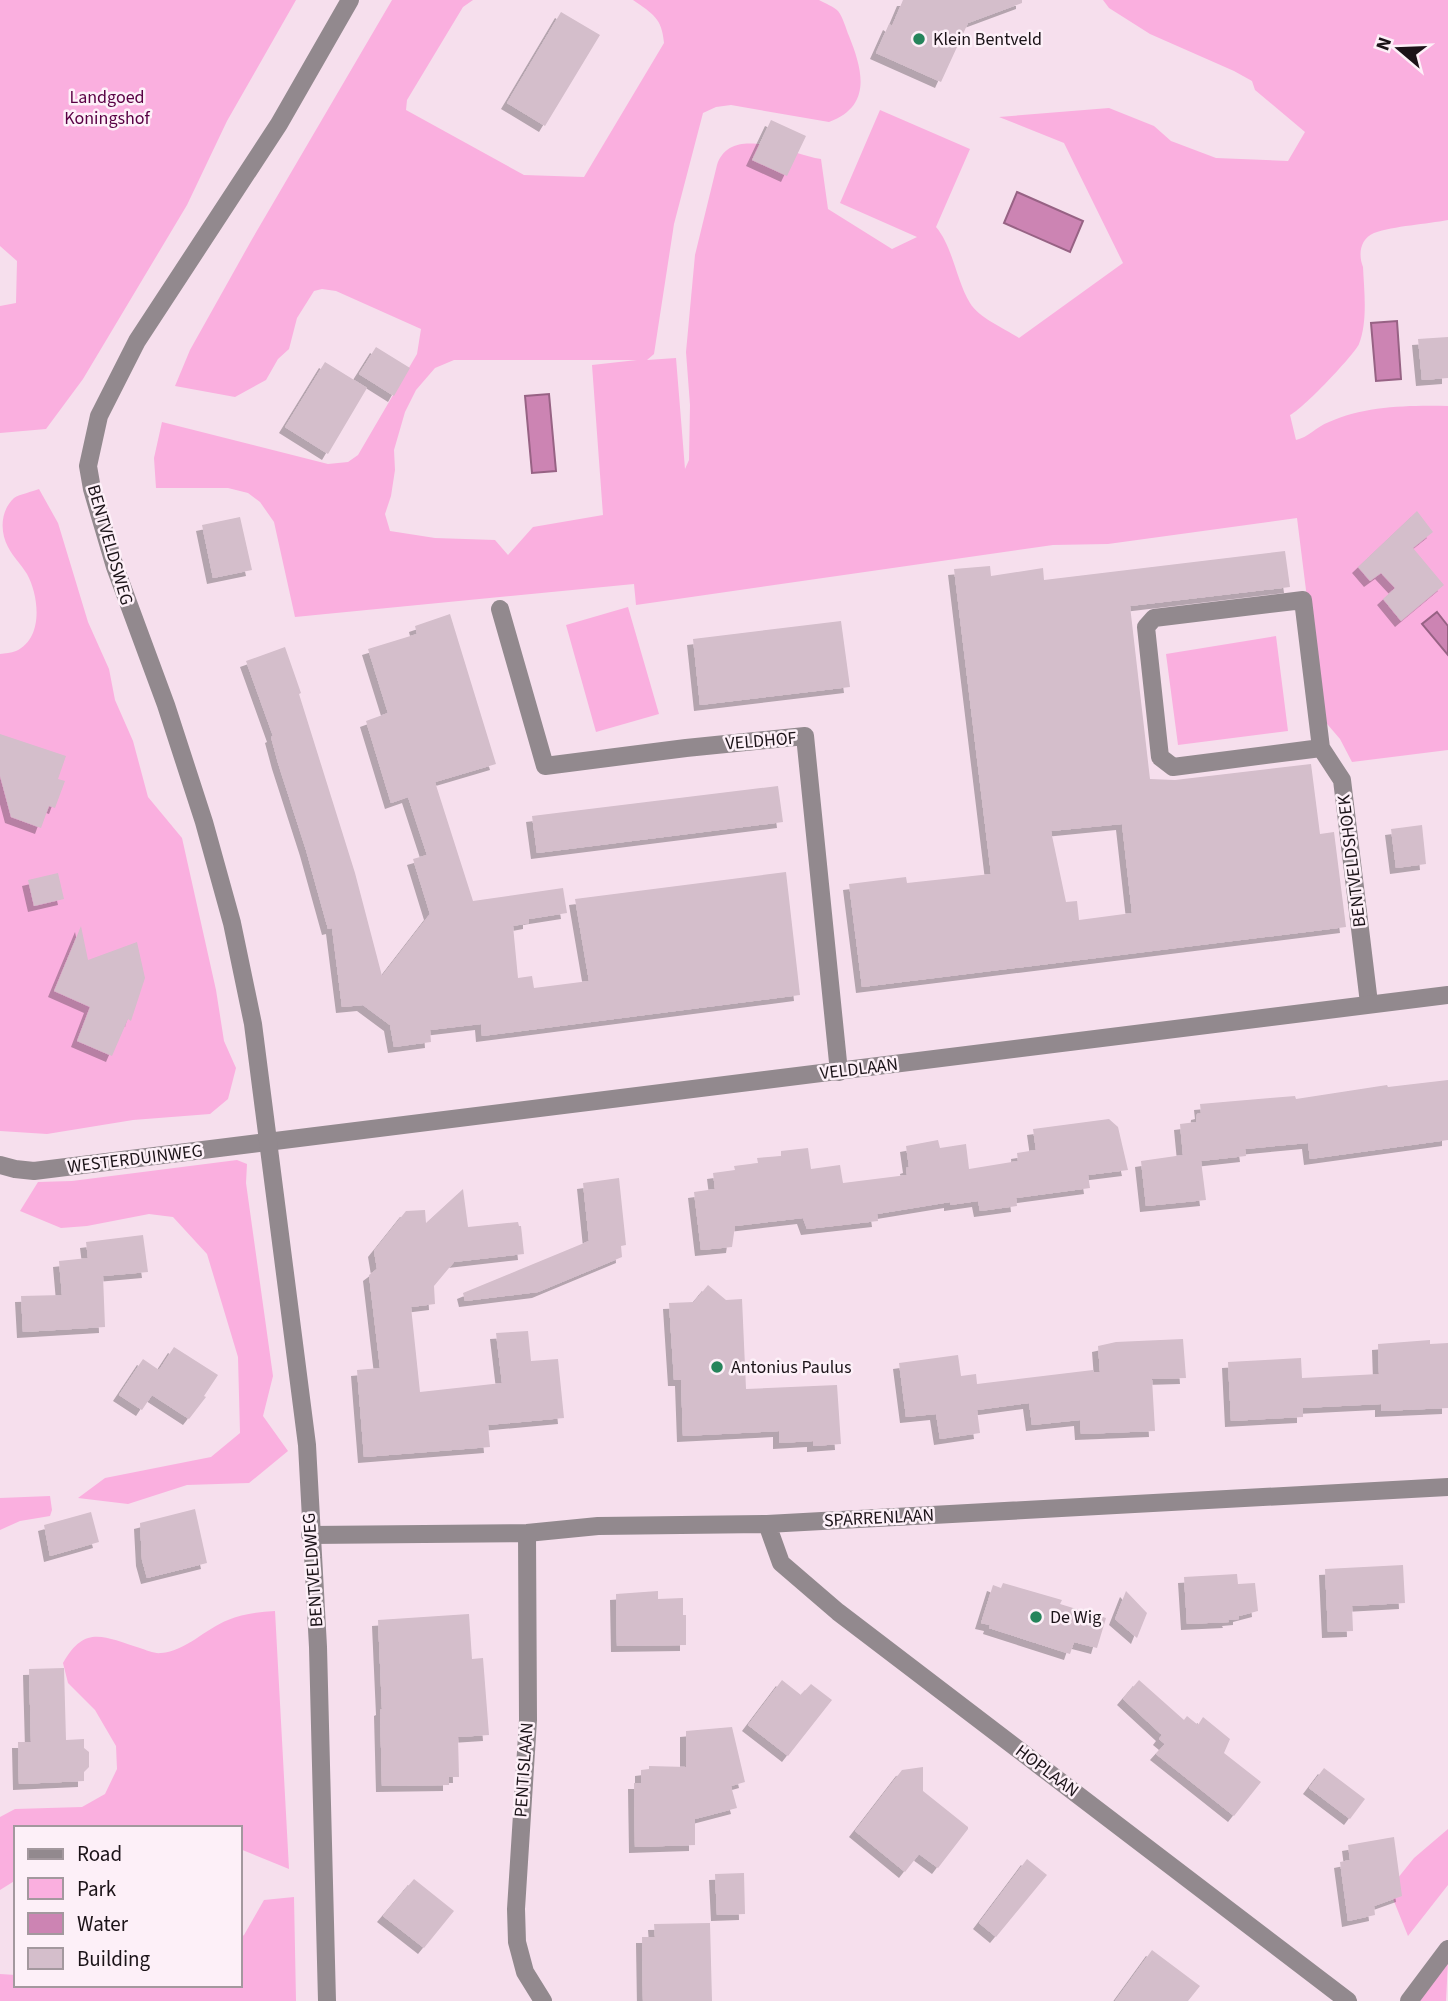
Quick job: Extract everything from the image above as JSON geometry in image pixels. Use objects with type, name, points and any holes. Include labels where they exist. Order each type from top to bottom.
[{"type":"street","name":"BENTVELDSWEG","points":[[270,1141],[253,1024],[228,910],[204,822],[173,727],[115,567],[88,466],[99,416],[137,341],[279,124],[350,0]]},
{"type":"street","name":"BENTVELDSHOEK","points":[[1321,748],[1173,767],[1160,757],[1146,627],[1154,618],[1303,600],[1321,748],[1342,780],[1369,1003]]},
{"type":"street","name":"VELDHOF","points":[[500,609],[545,766],[805,736],[839,1072]]},
{"type":"street","name":"VELDLAAN","points":[[270,1141],[1448,995]]},
{"type":"street","name":"WESTERDUINWEG","points":[[0,1165],[34,1171],[270,1141]]},
{"type":"street","name":"BENTVELDWEG","points":[[270,1141],[307,1445],[318,1647],[327,2001]]},
{"type":"street","name":"SPARRENLAAN","points":[[310,1535],[527,1533],[598,1526],[767,1524],[1448,1487]]},
{"type":"street","name":"HOPLAAN","points":[[767,1524],[781,1563],[838,1612],[1349,2001]]},
{"type":"street","name":"PENTISLAAN","points":[[527,1533],[528,1720],[516,1920],[517,1942],[525,1972],[544,2001]]},
{"type":"street","points":[[1409,2001],[1448,1949]]},
{"type":"green space","name":"Landgoed Koningshof","points":[[0,0],[296,0],[227,121],[187,205],[83,379],[46,429],[0,433],[0,306],[16,303],[17,261],[0,246]]},
{"type":"green space","points":[[392,0],[473,0],[463,7],[407,100],[406,110],[524,175],[584,177],[664,43],[659,22],[633,0],[819,0],[829,5],[838,11],[843,20],[860,74],[858,97],[843,115],[829,122],[731,105],[716,107],[703,113],[674,224],[654,354],[647,360],[676,358],[685,469],[689,460],[690,405],[686,352],[695,255],[717,165],[724,153],[735,146],[763,145],[821,159],[828,209],[892,249],[917,237],[840,203],[880,110],[970,149],[936,227],[947,244],[970,303],[986,318],[1019,338],[1123,263],[1064,143],[999,117],[1109,108],[1154,126],[1171,141],[1216,158],[1288,161],[1305,132],[1255,90],[1252,81],[1150,34],[1109,8],[1103,0],[1448,0],[1448,220],[1382,231],[1366,239],[1361,252],[1365,306],[1364,326],[1359,344],[1327,382],[1290,415],[1296,440],[1329,422],[1357,413],[1403,406],[1448,406],[1448,750],[1352,762],[1340,739],[1322,718],[1297,518],[1108,544],[1053,545],[636,605],[634,584],[295,617],[274,522],[260,502],[248,493],[228,488],[156,488],[154,458],[162,422],[328,464],[348,462],[358,455],[417,354],[421,329],[336,291],[322,289],[314,291],[297,318],[289,349],[278,359],[266,380],[235,397],[175,386],[190,350]],"holes":[[[454,360],[637,360],[592,365],[603,515],[533,527],[508,555],[495,540],[435,538],[390,531],[385,514],[395,470],[394,450],[405,412],[416,390],[435,368]]]},
{"type":"green space","points":[[39,489],[58,523],[88,622],[109,669],[115,700],[133,741],[148,797],[182,838],[216,990],[224,1041],[236,1068],[228,1099],[210,1114],[133,1120],[47,1134],[0,1131],[0,654],[16,651],[25,645],[35,627],[36,616],[31,583],[8,547],[3,522],[6,509],[14,498]]},
{"type":"green space","points":[[628,607],[659,714],[596,732],[566,625]]},
{"type":"green space","points":[[1276,636],[1288,731],[1178,745],[1166,654]]},
{"type":"green space","points":[[237,1160],[247,1164],[246,1183],[273,1376],[263,1416],[288,1451],[249,1483],[187,1485],[128,1504],[78,1498],[105,1478],[211,1457],[240,1433],[238,1357],[207,1254],[173,1217],[149,1214],[87,1226],[61,1228],[20,1211],[38,1182],[72,1181]]},
{"type":"green space","points":[[50,1496],[50,1516],[20,1521],[0,1530],[0,1498]]},
{"type":"green space","points":[[275,1611],[289,1869],[242,1850],[242,1826],[14,1826],[14,1881],[0,1890],[0,1817],[15,1809],[82,1807],[105,1794],[117,1769],[116,1746],[95,1710],[68,1683],[63,1663],[71,1651],[79,1643],[96,1637],[116,1640],[153,1652],[170,1651],[228,1620]]},
{"type":"green space","points":[[1448,1829],[1448,1885],[1408,1936],[1389,1889],[1414,1858]]},
{"type":"green space","points":[[294,1897],[296,2001],[0,2001],[0,1974],[14,1975],[14,1987],[242,1987],[242,1936],[264,1900]]},
{"type":"green space","points":[[1448,1961],[1446,2001],[1418,2001]]},
{"type":"water","points":[[1017,192],[1083,221],[1070,252],[1004,223]]},
{"type":"water","points":[[1397,321],[1401,379],[1376,381],[1371,323]]},
{"type":"water","points":[[549,394],[556,471],[532,473],[525,396]]},
{"type":"water","points":[[1437,612],[1448,626],[1448,655],[1422,624]]},
{"type":"building","name":"Klein Bentveld","points":[[903,0],[1022,0],[1022,3],[968,23],[941,82],[876,53]]},
{"type":"building","points":[[561,12],[600,35],[545,126],[507,103]]},
{"type":"building","points":[[771,120],[806,136],[787,176],[752,160]]},
{"type":"building","points":[[1448,337],[1448,378],[1422,380],[1418,339]]},
{"type":"building","points":[[376,347],[410,368],[394,396],[359,374]]},
{"type":"building","points":[[325,362],[367,388],[328,454],[285,427]]},
{"type":"building","points":[[1417,511],[1433,532],[1413,548],[1444,585],[1401,621],[1383,599],[1395,588],[1381,573],[1370,581],[1358,567]]},
{"type":"building","points":[[240,517],[252,570],[213,578],[202,525]]},
{"type":"building","points":[[1285,551],[1290,587],[1130,606],[1150,779],[1175,780],[1311,764],[1320,834],[1334,832],[1346,927],[862,987],[849,884],[906,877],[907,883],[991,874],[954,569],[990,566],[991,576],[1043,568],[1044,580]],"holes":[[[1122,824],[1132,913],[1079,920],[1077,901],[1066,902],[1051,831]]]},
{"type":"building","points":[[450,614],[496,764],[435,782],[473,901],[563,888],[567,913],[529,919],[529,923],[513,926],[518,978],[532,976],[534,988],[589,981],[575,899],[786,872],[800,995],[482,1036],[481,1024],[430,1030],[431,1042],[394,1047],[390,1025],[363,1005],[342,1007],[332,928],[328,929],[278,763],[271,737],[273,736],[246,661],[285,647],[355,873],[382,976],[430,914],[413,859],[427,855],[408,797],[391,803],[366,721],[388,713],[368,649],[417,634],[415,626]]},
{"type":"building","points":[[841,621],[850,687],[700,705],[693,639]]},
{"type":"building","points":[[0,734],[66,756],[58,779],[65,781],[55,808],[49,806],[41,828],[11,817],[0,776]]},
{"type":"building","points":[[778,786],[783,822],[537,853],[532,816]]},
{"type":"building","points":[[1422,825],[1426,864],[1396,868],[1391,829]]},
{"type":"building","points":[[58,873],[64,899],[34,906],[28,880]]},
{"type":"building","points":[[81,926],[88,960],[137,942],[145,978],[131,1021],[128,1019],[112,1056],[77,1041],[90,1007],[54,991]]},
{"type":"building","points":[[1448,1080],[1448,1140],[1310,1159],[1308,1143],[1245,1149],[1246,1156],[1201,1161],[1206,1200],[1146,1206],[1141,1161],[1183,1155],[1180,1124],[1196,1122],[1197,1114],[1201,1113],[1200,1104],[1295,1096],[1296,1099],[1387,1085]]},
{"type":"building","points":[[1109,1119],[1118,1127],[1128,1170],[1088,1175],[1090,1188],[1016,1198],[1017,1206],[980,1211],[978,1201],[950,1205],[950,1202],[877,1214],[878,1221],[807,1229],[803,1218],[735,1226],[732,1247],[701,1250],[694,1192],[715,1189],[713,1173],[735,1170],[734,1166],[758,1163],[757,1158],[781,1156],[781,1151],[808,1148],[811,1169],[840,1165],[843,1183],[907,1175],[906,1168],[909,1167],[906,1146],[938,1140],[940,1148],[966,1144],[969,1169],[1018,1161],[1017,1153],[1036,1150],[1033,1129]]},
{"type":"building","points":[[619,1178],[626,1245],[621,1246],[622,1257],[538,1292],[465,1301],[463,1293],[589,1241],[583,1183]]},
{"type":"building","points":[[463,1189],[468,1227],[518,1222],[521,1226],[524,1254],[454,1262],[434,1286],[435,1304],[411,1307],[420,1392],[502,1383],[496,1333],[528,1331],[531,1361],[558,1359],[564,1418],[488,1425],[490,1447],[364,1457],[357,1370],[380,1368],[369,1275],[377,1269],[374,1251],[406,1211],[425,1210],[426,1223]]},
{"type":"building","points":[[143,1235],[148,1272],[103,1276],[105,1327],[23,1332],[21,1296],[62,1295],[59,1261],[88,1258],[86,1242]]},
{"type":"building","points":[[708,1285],[726,1300],[742,1299],[746,1389],[837,1385],[841,1444],[813,1446],[813,1441],[779,1443],[779,1431],[683,1436],[681,1380],[674,1380],[669,1303],[694,1302]]},
{"type":"building","points":[[1183,1339],[1186,1378],[1152,1379],[1155,1431],[1081,1434],[1080,1420],[1032,1425],[1029,1403],[977,1410],[980,1433],[940,1439],[936,1414],[906,1417],[899,1363],[958,1355],[961,1376],[976,1374],[977,1384],[1093,1370],[1100,1372],[1098,1346],[1116,1342]]},
{"type":"building","points":[[1430,1340],[1430,1344],[1448,1343],[1448,1408],[1381,1411],[1381,1404],[1303,1408],[1303,1417],[1231,1421],[1228,1362],[1301,1358],[1302,1378],[1379,1374],[1378,1344]]},
{"type":"building","points":[[174,1347],[218,1375],[189,1419],[152,1395],[142,1410],[119,1395],[143,1359],[159,1370]]},
{"type":"building","points":[[195,1509],[207,1563],[147,1578],[142,1560],[140,1523]]},
{"type":"building","points":[[91,1512],[99,1542],[50,1556],[44,1525]]},
{"type":"building","points":[[1403,1565],[1405,1603],[1352,1606],[1353,1631],[1328,1632],[1325,1569]]},
{"type":"building","points":[[1237,1574],[1238,1584],[1255,1583],[1258,1611],[1239,1616],[1239,1619],[1228,1620],[1229,1622],[1187,1624],[1184,1577]]},
{"type":"building","name":"De Wig","points":[[1003,1583],[1062,1600],[1060,1604],[1106,1618],[1097,1648],[1074,1642],[1070,1654],[981,1623],[993,1585],[1001,1588]]},
{"type":"building","points":[[658,1591],[658,1599],[683,1598],[686,1645],[617,1646],[616,1594]]},
{"type":"building","points":[[1126,1591],[1147,1613],[1137,1638],[1115,1619]]},
{"type":"building","points":[[469,1614],[472,1659],[483,1658],[489,1735],[458,1737],[459,1777],[449,1777],[449,1785],[382,1786],[378,1620]]},
{"type":"building","points":[[64,1668],[66,1740],[84,1739],[84,1748],[89,1752],[89,1767],[84,1772],[84,1781],[19,1784],[18,1742],[31,1742],[29,1669]]},
{"type":"building","points":[[782,1680],[801,1695],[811,1684],[832,1700],[788,1756],[748,1725]]},
{"type":"building","points":[[1139,1680],[1184,1720],[1187,1716],[1198,1725],[1203,1717],[1230,1739],[1224,1753],[1261,1782],[1234,1816],[1156,1754],[1165,1744],[1159,1739],[1162,1735],[1123,1699]]},
{"type":"building","points":[[732,1727],[745,1782],[731,1786],[737,1808],[695,1819],[695,1845],[635,1847],[634,1783],[641,1783],[641,1770],[649,1769],[649,1766],[686,1767],[686,1731]]},
{"type":"building","points":[[923,1767],[923,1791],[968,1829],[938,1868],[919,1854],[905,1872],[855,1831],[902,1770]]},
{"type":"building","points":[[1324,1768],[1365,1799],[1350,1819],[1309,1788]]},
{"type":"building","points":[[1394,1837],[1402,1896],[1374,1906],[1375,1915],[1348,1921],[1340,1862],[1350,1860],[1348,1845]]},
{"type":"building","points":[[1027,1859],[1047,1875],[996,1937],[979,1923]]},
{"type":"building","points":[[744,1873],[745,1914],[717,1915],[715,1874]]},
{"type":"building","points":[[414,1879],[454,1911],[424,1948],[383,1916]]},
{"type":"building","points":[[710,1923],[712,2001],[643,2001],[642,1937],[655,1937],[654,1924]]},
{"type":"building","points":[[1152,1950],[1200,1986],[1188,2001],[1115,2001]]},
{"type":"place","name":"Klein Bentveld","points":[[919,39]]},
{"type":"place","name":"Antonius Paulus","points":[[717,1367]]},
{"type":"place","name":"De Wig","points":[[1036,1617]]}]
